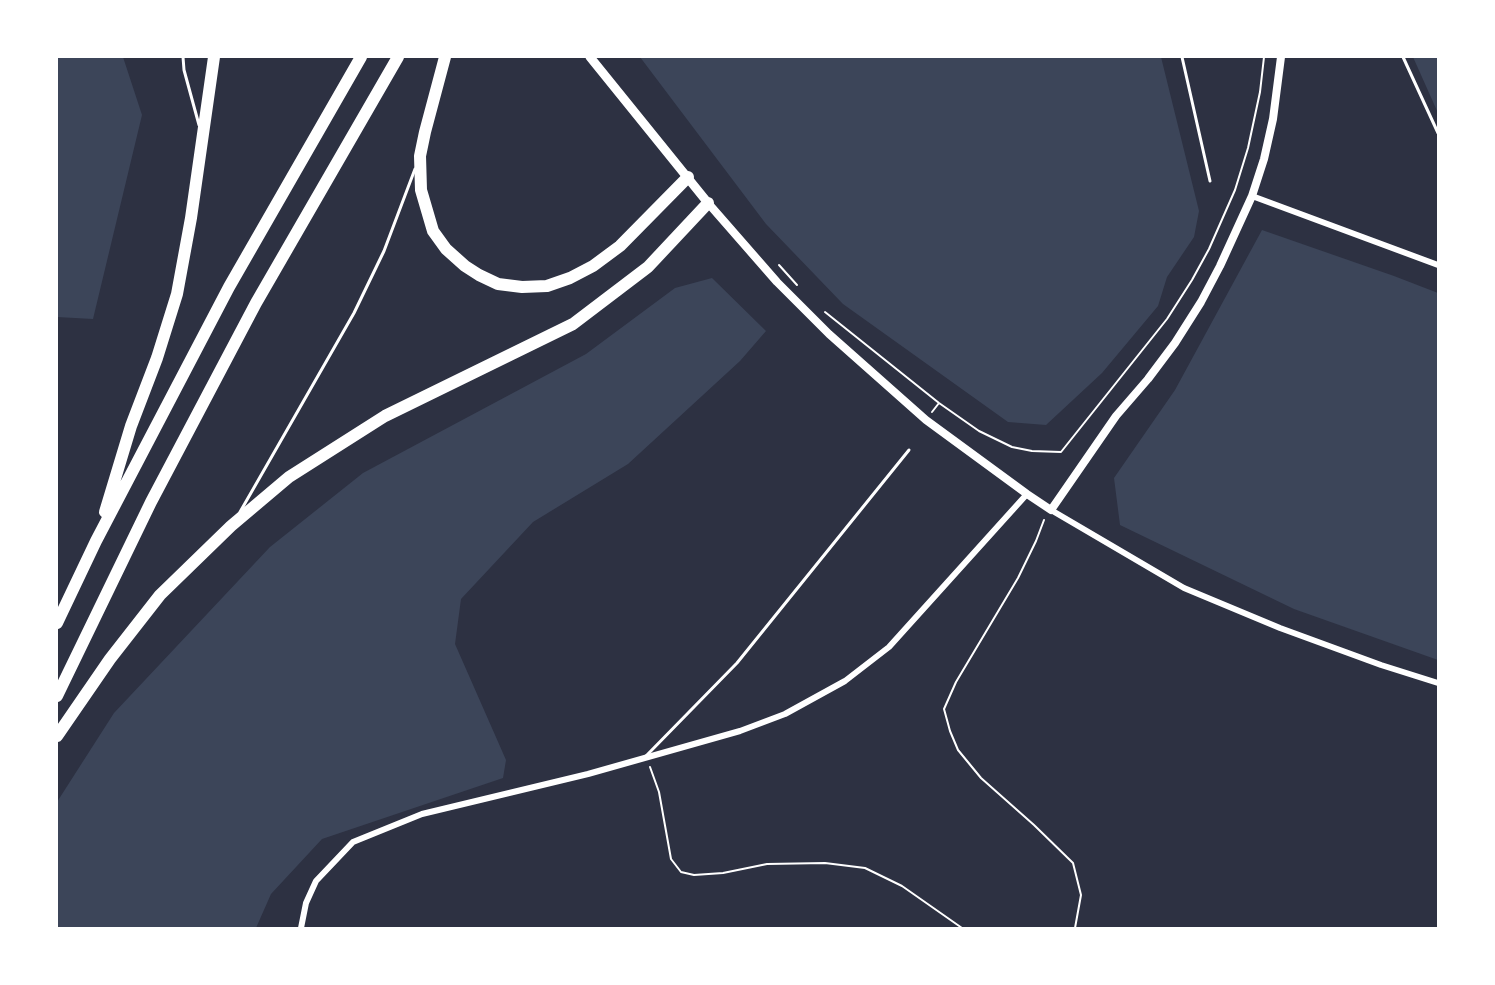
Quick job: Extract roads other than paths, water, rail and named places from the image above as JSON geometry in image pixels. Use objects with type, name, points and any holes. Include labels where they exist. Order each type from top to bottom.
[{"type":"highway","points":[[96,541],[131,426],[158,358],[177,294],[191,218],[214,57]]},
{"type":"highway","points":[[57,623],[96,541],[229,287],[362,57]]},
{"type":"highway","points":[[57,696],[151,502],[250,314],[398,57]]},
{"type":"highway","points":[[445,57],[437,81],[420,156],[421,190],[433,231],[446,249],[479,275],[498,284],[522,287],[547,286],[570,278],[593,266],[620,246],[688,177]]},
{"type":"highway","points":[[57,736],[110,659],[160,595],[231,526],[289,477],[385,416],[573,324],[648,267],[708,203]]},
{"type":"main road","points":[[590,57],[708,203]]},
{"type":"street","points":[[1051,510],[1116,416],[1168,352],[1201,302],[1252,196],[1273,119],[1281,57]]},
{"type":"street","points":[[1252,196],[1438,265]]},
{"type":"street","points":[[708,203],[777,282],[829,334],[926,420],[1051,510],[1184,588],[1280,628],[1438,683]]},
{"type":"street","points":[[301,928],[306,903],[316,881],[353,842],[422,814],[712,740],[785,714],[845,681],[889,647],[1027,494]]},
{"type":"lane","points":[[183,57],[184,70],[202,137]]},
{"type":"lane","points":[[1182,57],[1210,181]]},
{"type":"lane","points":[[1402,57],[1438,133]]},
{"type":"lane","points":[[231,526],[354,313],[384,251],[420,156]]},
{"type":"lane","points":[[645,758],[737,663],[909,450]]}]
